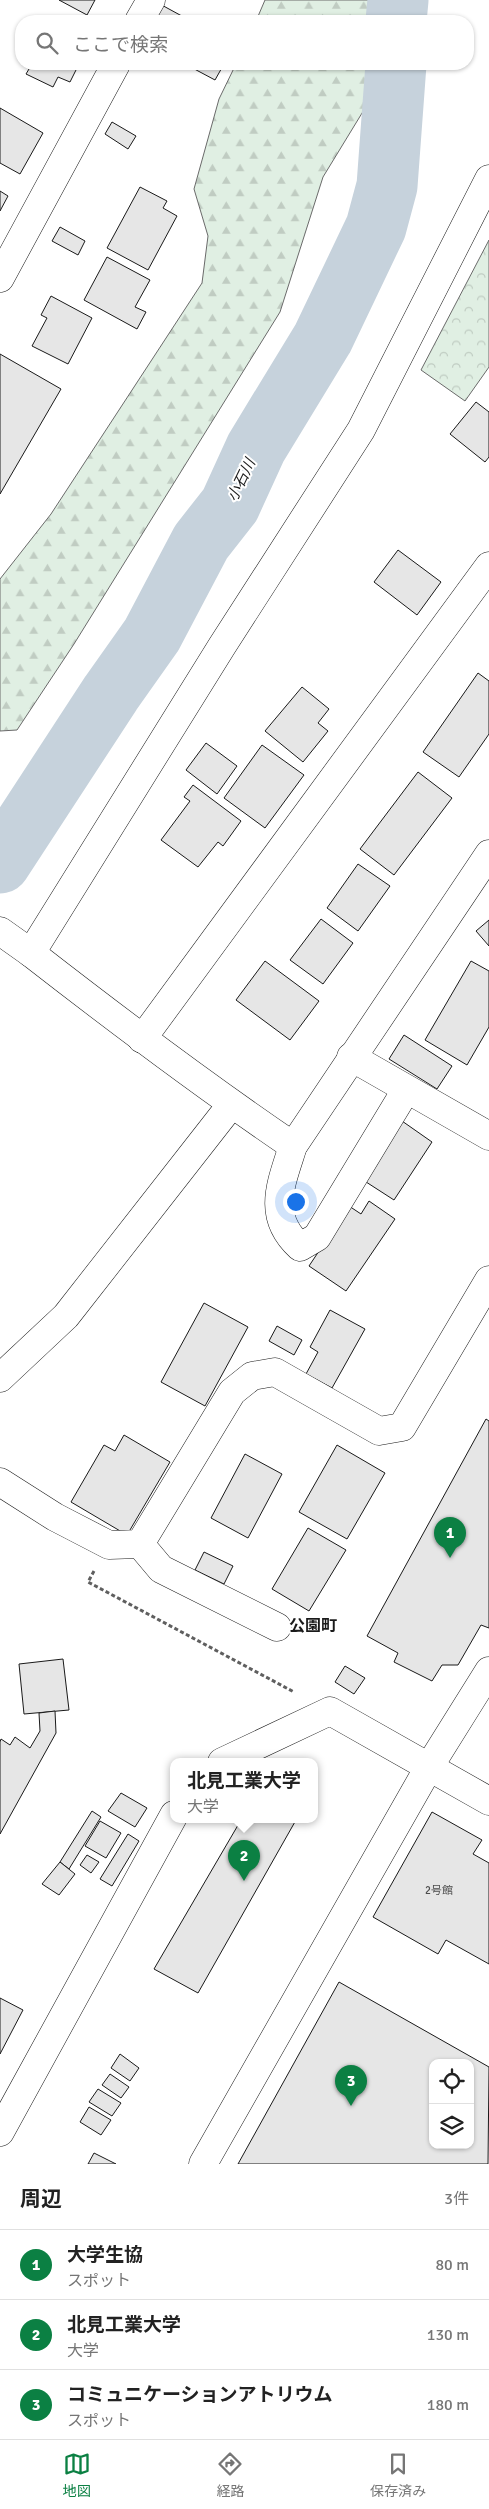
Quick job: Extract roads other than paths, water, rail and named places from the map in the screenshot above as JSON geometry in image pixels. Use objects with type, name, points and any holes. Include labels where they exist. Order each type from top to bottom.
[{"type":"street","points":[[143,15],[151,0]]},
{"type":"street","points":[[0,278],[113,70]]},
{"type":"street","points":[[31,953],[222,646],[361,430],[489,179]]},
{"type":"street","points":[[142,1039],[489,566]]},
{"type":"street","points":[[406,1090],[317,1237],[300,1246],[292,1239],[279,1217],[280,1186],[293,1146],[489,854]]},
{"type":"street","points":[[0,931],[142,1039],[231,1104],[293,1146]]},
{"type":"street","points":[[351,1058],[489,1136]]},
{"type":"street","points":[[0,1378],[66,1316],[231,1104]]},
{"type":"street","points":[[140,1544],[232,1392],[252,1376],[274,1372],[379,1431],[402,1427],[489,1280]]},
{"type":"street","points":[[0,1482],[55,1517],[108,1545],[140,1544]]},
{"type":"street","points":[[140,1544],[161,1569],[278,1627]]},
{"type":"street","points":[[203,2164],[429,1767],[489,1672]]},
{"type":"street","points":[[231,1758],[330,1712],[489,1801]]},
{"type":"street","points":[[0,2132],[170,1823]]},
{"type":"waterway","name":"小石川","points":[[397,15],[398,0]]},
{"type":"waterway","name":"小石川","points":[[0,863],[111,693],[152,635],[201,542],[230,505],[256,448],[323,338],[376,227],[387,186],[396,70]]},
{"type":"place","name":"大学生協","points":[[450,1558]]},
{"type":"place","name":"北見工業大学","points":[[244,1881]]},
{"type":"place","name":"コミュニケーションアトリウム","points":[[351,2106]]},
{"type":"district","name":"公園町","points":[[313,1625]]}]
